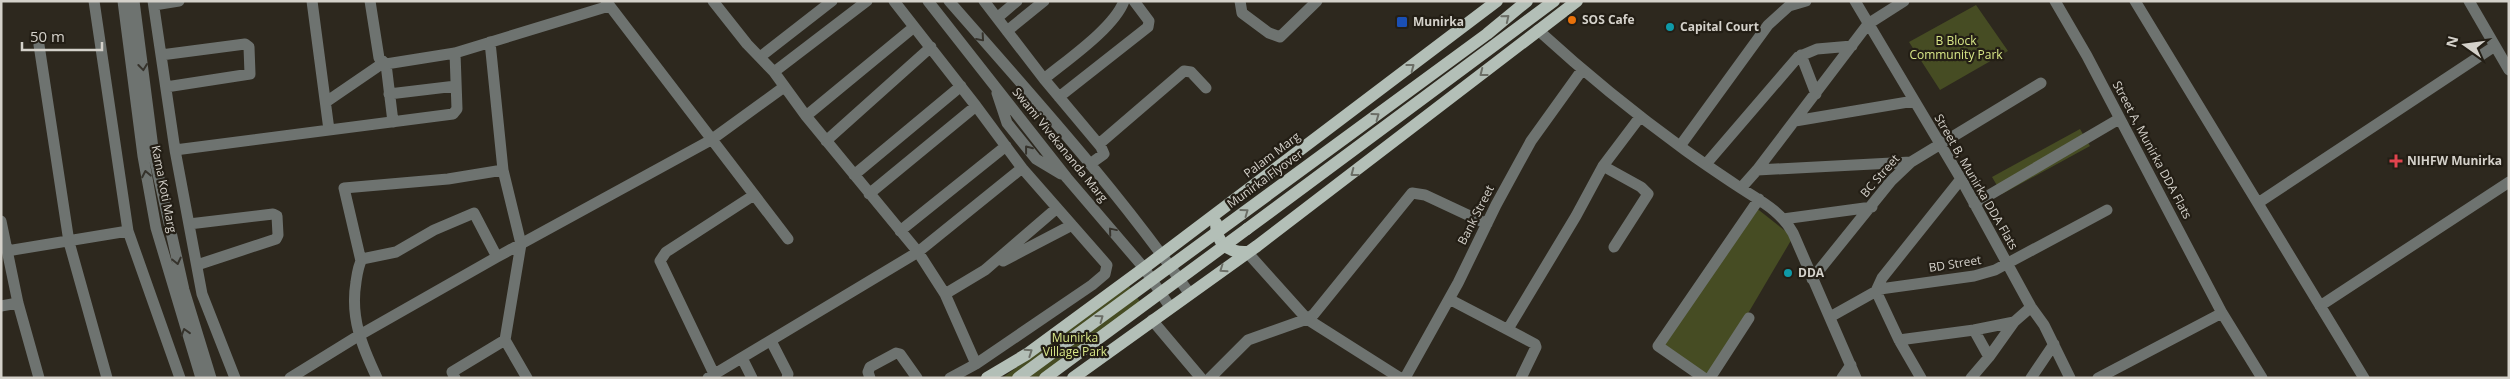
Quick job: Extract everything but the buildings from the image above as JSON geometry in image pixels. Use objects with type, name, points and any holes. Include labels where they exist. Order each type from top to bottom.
[{"type":"main road","name":"Palam Marg","points":[[987,378],[1027,354],[1220,212],[1497,1]]},
{"type":"main road","name":"Munirka Flyover","points":[[1018,378],[1487,34],[1527,1]]},
{"type":"main road","points":[[1045,378],[1554,1]]},
{"type":"main road","points":[[1081,376],[1152,320],[1402,137],[1577,1]]},
{"type":"main road","points":[[1220,212],[1216,221],[1216,232],[1220,241],[1227,249],[1247,252]]},
{"type":"street","points":[[94,1],[128,231],[180,378]]},
{"type":"street","name":"Kama Koti Marg","points":[[124,1],[143,156],[156,228],[178,308],[201,378]]},
{"type":"street","name":"Kama Koti Marg","points":[[134,1],[154,156],[184,290],[212,378]]},
{"type":"street","points":[[179,1],[153,3],[175,150],[202,294],[235,378]]},
{"type":"street","points":[[312,1],[329,130]]},
{"type":"street","points":[[370,1],[379,58],[385,63],[392,122]]},
{"type":"street","points":[[760,57],[832,1]]},
{"type":"street","points":[[774,72],[867,1]]},
{"type":"street","points":[[894,1],[1022,168],[1107,265],[1105,274],[1092,285],[976,364],[950,378]]},
{"type":"street","name":"Swami Vivekananda Marg","points":[[928,1],[994,84],[1007,123],[1036,159],[1067,178],[1144,268],[1170,307]]},
{"type":"street","name":"Swami Vivekananda Marg","points":[[949,1],[1090,164],[1162,254],[1189,293]]},
{"type":"street","points":[[984,1],[1044,79],[1098,144],[1104,154],[1090,164]]},
{"type":"street","points":[[997,18],[1017,1]]},
{"type":"street","points":[[1007,31],[1044,1]]},
{"type":"street","points":[[1044,79],[1110,24],[1120,11],[1124,1]]},
{"type":"street","points":[[1058,96],[1148,27],[1149,21],[1134,1]]},
{"type":"street","points":[[1240,1],[1242,13],[1269,33],[1280,37],[1318,1]]},
{"type":"street","points":[[1680,146],[1768,25],[1789,6],[1806,1]]},
{"type":"street","name":"Street B, Munirka DDA Flats","points":[[1856,1],[2054,344],[2070,378]]},
{"type":"street","points":[[1741,188],[1758,170],[1868,24],[1904,1]]},
{"type":"street","name":"Street A, Munirka DDA Flats","points":[[2055,1],[2087,56],[2222,313],[2262,378]]},
{"type":"street","points":[[2135,1],[2364,378]]},
{"type":"street","points":[[2468,1],[2509,70]]},
{"type":"street","points":[[715,2],[774,72],[806,116],[918,252],[946,294],[976,364]]},
{"type":"street","points":[[326,102],[385,63],[455,53],[608,4],[788,239]]},
{"type":"street","points":[[806,116],[914,27]]},
{"type":"street","points":[[1538,30],[1582,70],[1640,117],[1759,199],[1783,219],[1792,233],[1856,378]]},
{"type":"street","points":[[490,42],[503,170],[521,244],[505,340],[527,378]]},
{"type":"street","points":[[161,55],[245,44],[249,47],[250,74],[166,87]]},
{"type":"street","points":[[39,45],[69,242],[107,378]]},
{"type":"street","points":[[1706,164],[1800,55],[1817,49],[1852,46]]},
{"type":"street","points":[[2258,203],[2495,46]]},
{"type":"street","points":[[826,141],[931,47]]},
{"type":"street","points":[[175,150],[455,112],[457,108],[455,53]]},
{"type":"street","points":[[1800,55],[1816,94]]},
{"type":"street","name":"Bank Street","points":[[1405,378],[1449,299],[1486,224],[1531,141],[1582,70]]},
{"type":"street","points":[[1098,144],[1184,71],[1191,72],[1206,88]]},
{"type":"street","name":"BC Street","points":[[1812,279],[1892,181],[1911,162],[1938,143],[2041,83]]},
{"type":"street","points":[[389,94],[456,86]]},
{"type":"street","points":[[854,175],[961,86]]},
{"type":"street","points":[[290,378],[358,336],[711,140],[784,87]]},
{"type":"street","points":[[1795,120],[1914,101]]},
{"type":"street","points":[[869,194],[976,106]]},
{"type":"street","points":[[1508,329],[1576,216],[1603,166],[1640,117]]},
{"type":"street","points":[[1974,204],[2119,119]]},
{"type":"street","points":[[900,231],[1006,146]]},
{"type":"street","points":[[1758,170],[1911,162]]},
{"type":"street","points":[[1603,166],[1641,187],[1648,194],[1643,206],[1614,247]]},
{"type":"street","points":[[754,195],[666,252],[660,261],[711,376],[918,252],[1022,168]]},
{"type":"street","points":[[377,378],[358,336],[354,296],[361,261],[344,188],[448,178],[503,170]]},
{"type":"street","points":[[1921,378],[1899,340],[1876,291],[1882,278],[1960,179]]},
{"type":"street","points":[[2320,306],[2509,182]]},
{"type":"street","points":[[1210,378],[1248,340],[1307,319],[1328,298],[1412,193],[1418,192],[1431,197],[1486,224]]},
{"type":"street","points":[[1704,378],[1658,346],[1759,199]]},
{"type":"street","points":[[1783,219],[1872,206]]},
{"type":"street","points":[[986,270],[1057,208]]},
{"type":"street","name":"BD Street","points":[[1830,317],[1845,311],[1876,291],[1974,276],[1995,270],[2107,210]]},
{"type":"street","points":[[361,261],[396,252],[434,230],[474,213],[497,258]]},
{"type":"street","points":[[189,224],[273,214],[276,216],[278,236],[276,239],[197,265]]},
{"type":"street","points":[[1,221],[18,303],[39,378]]},
{"type":"street","points":[[946,294],[986,270],[1072,225]]},
{"type":"street","points":[[7,251],[128,231]]},
{"type":"street","points":[[1247,252],[1307,319],[1400,378]]},
{"type":"street","points":[[1449,299],[1508,329],[1536,346],[1521,378]]},
{"type":"street","points":[[1,306],[18,303]]},
{"type":"street","points":[[1971,378],[2014,322],[2031,307]]},
{"type":"street","points":[[2098,378],[2222,313]]},
{"type":"street","points":[[1710,378],[1749,318]]},
{"type":"street","points":[[1152,320],[1201,378]]},
{"type":"street","points":[[1899,340],[1974,330],[2014,322]]},
{"type":"street","points":[[1974,330],[1989,357]]},
{"type":"street","points":[[455,378],[452,372],[505,340]]},
{"type":"street","points":[[771,341],[788,374],[787,378]]},
{"type":"street","points":[[2031,378],[2054,344]]},
{"type":"street","points":[[870,378],[868,372],[870,367],[896,353],[900,354],[917,378]]},
{"type":"street","points":[[742,358],[752,378]]},
{"type":"street","points":[[1842,378],[1851,364]]},
{"type":"green space","name":"B Block Community Park","points":[[1976,5],[2008,51],[1940,90],[1909,42]]},
{"type":"green space","points":[[2080,129],[2090,146],[2002,194],[1992,177]]},
{"type":"green space","points":[[1755,207],[1793,237],[1710,378],[1658,346]]},
{"type":"green space","name":"Munirka Village Park","points":[[1129,286],[1146,310],[1053,378],[1002,378]]},
{"type":"place","name":"SOS Cafe","points":[[1572,20]]},
{"type":"place","name":"Munirka","points":[[1402,22]]},
{"type":"place","name":"Capital Court","points":[[1670,27]]},
{"type":"place","name":"NIHFW Munirka","points":[[2396,161]]},
{"type":"place","name":"DDA","points":[[1788,273]]}]
